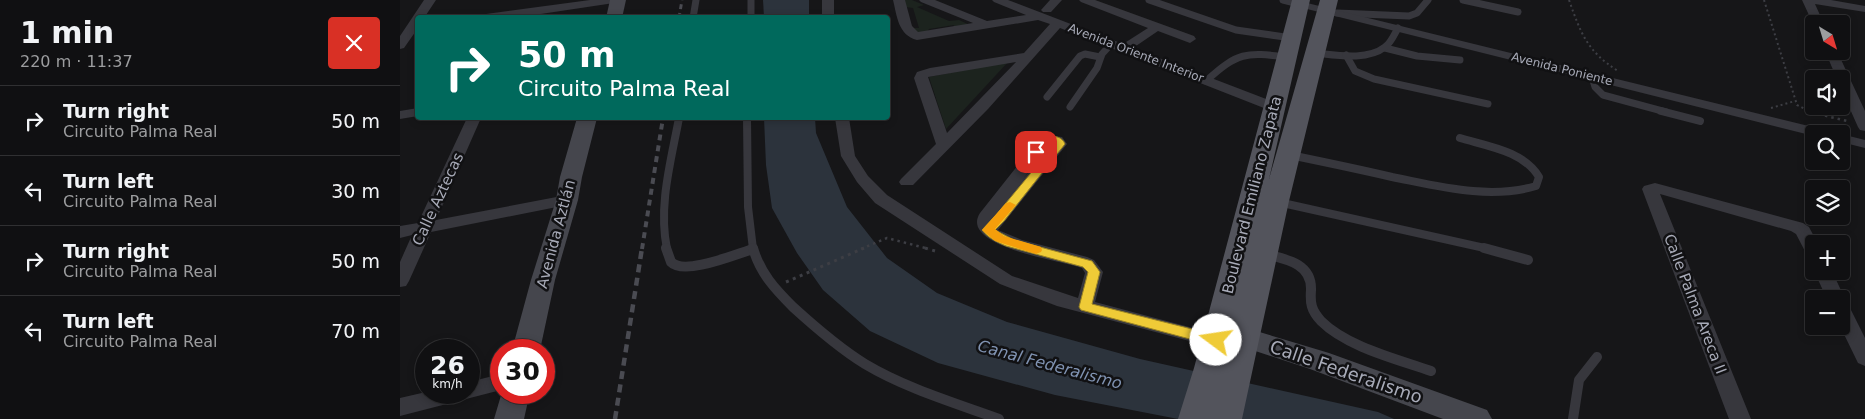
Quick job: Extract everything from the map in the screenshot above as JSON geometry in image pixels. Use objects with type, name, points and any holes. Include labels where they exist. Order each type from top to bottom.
[{"type":"main road","points":[[615,15],[618,0]]},
{"type":"main road","name":"Boulevard Emiliano Zapata","points":[[1195,419],[1221,361],[1274,107],[1289,47],[1294,1]]},
{"type":"main road","name":"Boulevard Emiliano Zapata","points":[[1225,419],[1221,361],[1243,337],[1314,53],[1330,8]]},
{"type":"main road","name":"Avenida Aztlán","points":[[529,339],[543,280],[567,200],[571,177],[586,120]]},
{"type":"main road","name":"Calle Federalismo","points":[[1243,337],[1319,361],[1477,419]]},
{"type":"main road","points":[[509,419],[513,404]]},
{"type":"street","points":[[419,15],[430,0]]},
{"type":"street","points":[[519,15],[526,0]]},
{"type":"street","points":[[519,15],[614,0]]},
{"type":"street","points":[[828,0],[828,15]]},
{"type":"street","points":[[899,0],[906,27],[914,36],[987,25],[1044,13],[1056,0]]},
{"type":"street","points":[[926,0],[987,25]]},
{"type":"street","name":"Avenida Oriente Interior","points":[[998,0],[1044,13],[1058,23],[1274,107]]},
{"type":"street","points":[[1085,0],[1190,39]]},
{"type":"street","points":[[1815,15],[1809,0],[1865,9]]},
{"type":"street","name":"Avenida Poniente","points":[[1294,1],[1330,8],[1398,28],[1805,129]]},
{"type":"street","points":[[908,182],[1058,23]]},
{"type":"street","points":[[400,45],[413,24]]},
{"type":"street","points":[[1125,48],[1157,27]]},
{"type":"street","points":[[944,145],[921,78],[922,76],[930,72],[1027,56]]},
{"type":"street","points":[[1835,60],[1865,126]]},
{"type":"street","points":[[400,115],[415,112]]},
{"type":"street","name":"Calle Aztecas","points":[[400,281],[473,120]]},
{"type":"street","points":[[842,120],[848,156],[862,180],[881,199],[951,242],[965,254],[1006,280],[1050,297],[1085,307],[1221,361]]},
{"type":"street","points":[[1850,140],[1865,144]]},
{"type":"street","points":[[1023,178],[1000,218],[988,230],[1010,243],[1088,264],[1094,272],[1085,307]]},
{"type":"street","name":"Calle Palma Areca II","points":[[1740,419],[1650,189],[1655,188],[1797,227],[1805,236]]},
{"type":"street","points":[[400,232],[567,200]]},
{"type":"street","points":[[1850,327],[1865,358]]},
{"type":"street","points":[[400,407],[415,403]]},
{"type":"lane","points":[[694,15],[696,0]]},
{"type":"lane","points":[[750,0],[751,15]]},
{"type":"lane","points":[[1148,0],[1289,47]]},
{"type":"lane","points":[[1330,8],[1347,12],[1385,16],[1412,16],[1428,0]]},
{"type":"lane","points":[[1463,0],[1518,12]]},
{"type":"lane","points":[[1385,48],[1398,28]]},
{"type":"lane","points":[[1070,107],[1097,68],[1100,57],[1112,43]]},
{"type":"lane","points":[[1206,81],[1238,55],[1289,47]]},
{"type":"lane","points":[[1314,53],[1346,55],[1372,53],[1385,48],[1416,56],[1460,60]]},
{"type":"lane","points":[[1047,97],[1080,56],[1085,54],[1100,57]]},
{"type":"lane","points":[[1346,55],[1356,71],[1374,79],[1488,104]]},
{"type":"lane","points":[[1592,77],[1595,87],[1603,95],[1700,121]]},
{"type":"lane","points":[[678,120],[663,206],[664,232],[672,265],[678,267],[691,266],[753,249]]},
{"type":"lane","points":[[748,120],[748,207],[753,249],[758,264],[773,287],[810,323],[865,364],[926,393],[999,419]]},
{"type":"lane","points":[[1290,155],[1428,184],[1466,189],[1509,192],[1526,191],[1536,186],[1539,177],[1535,168],[1526,161],[1517,156],[1460,138]]},
{"type":"lane","points":[[1276,201],[1460,242],[1528,260]]},
{"type":"lane","points":[[1264,254],[1290,260],[1298,263],[1305,269],[1311,286],[1309,302],[1313,310],[1319,319],[1344,337],[1368,348],[1431,370]]},
{"type":"lane","points":[[1573,419],[1580,380],[1596,356]]},
{"type":"path","points":[[1569,0],[1584,44],[1603,62],[1624,73]]},
{"type":"path","points":[[1764,0],[1797,105],[1807,111],[1865,126]]},
{"type":"path","points":[[1770,108],[1795,101]]},
{"type":"path","points":[[791,280],[887,238],[957,257],[965,254]]},
{"type":"shaded area","points":[[903,0],[912,0],[924,5],[917,7],[949,21],[959,20],[972,26],[952,29],[954,25],[929,29],[926,33],[914,35],[911,28],[919,28],[913,8],[905,7]]},
{"type":"shaded area","points":[[1008,62],[946,129],[929,77]]},
{"type":"water","points":[[763,0],[809,0],[809,15],[764,15]]},
{"type":"water","name":"Canal Federalismo","points":[[764,120],[815,120],[816,133],[847,207],[887,258],[937,293],[1007,322],[1140,359],[1378,412],[1394,419],[1178,419],[1055,395],[938,363],[870,331],[823,290],[797,253],[772,208],[766,165]]},
{"type":"railway","points":[[680,15],[682,0]]},
{"type":"railway","points":[[642,249],[663,120]]},
{"type":"railway","points":[[615,419],[642,248]]},
{"type":"slow traffic","points":[[1010,205],[988,230],[993,235],[1010,243],[1036,250]]},
{"type":"route","points":[[1036,152],[1046,139],[1054,139],[1060,142],[1000,218],[988,230],[993,235],[1010,243],[1081,261],[1092,267],[1094,272],[1085,307],[1216,340]]}]
